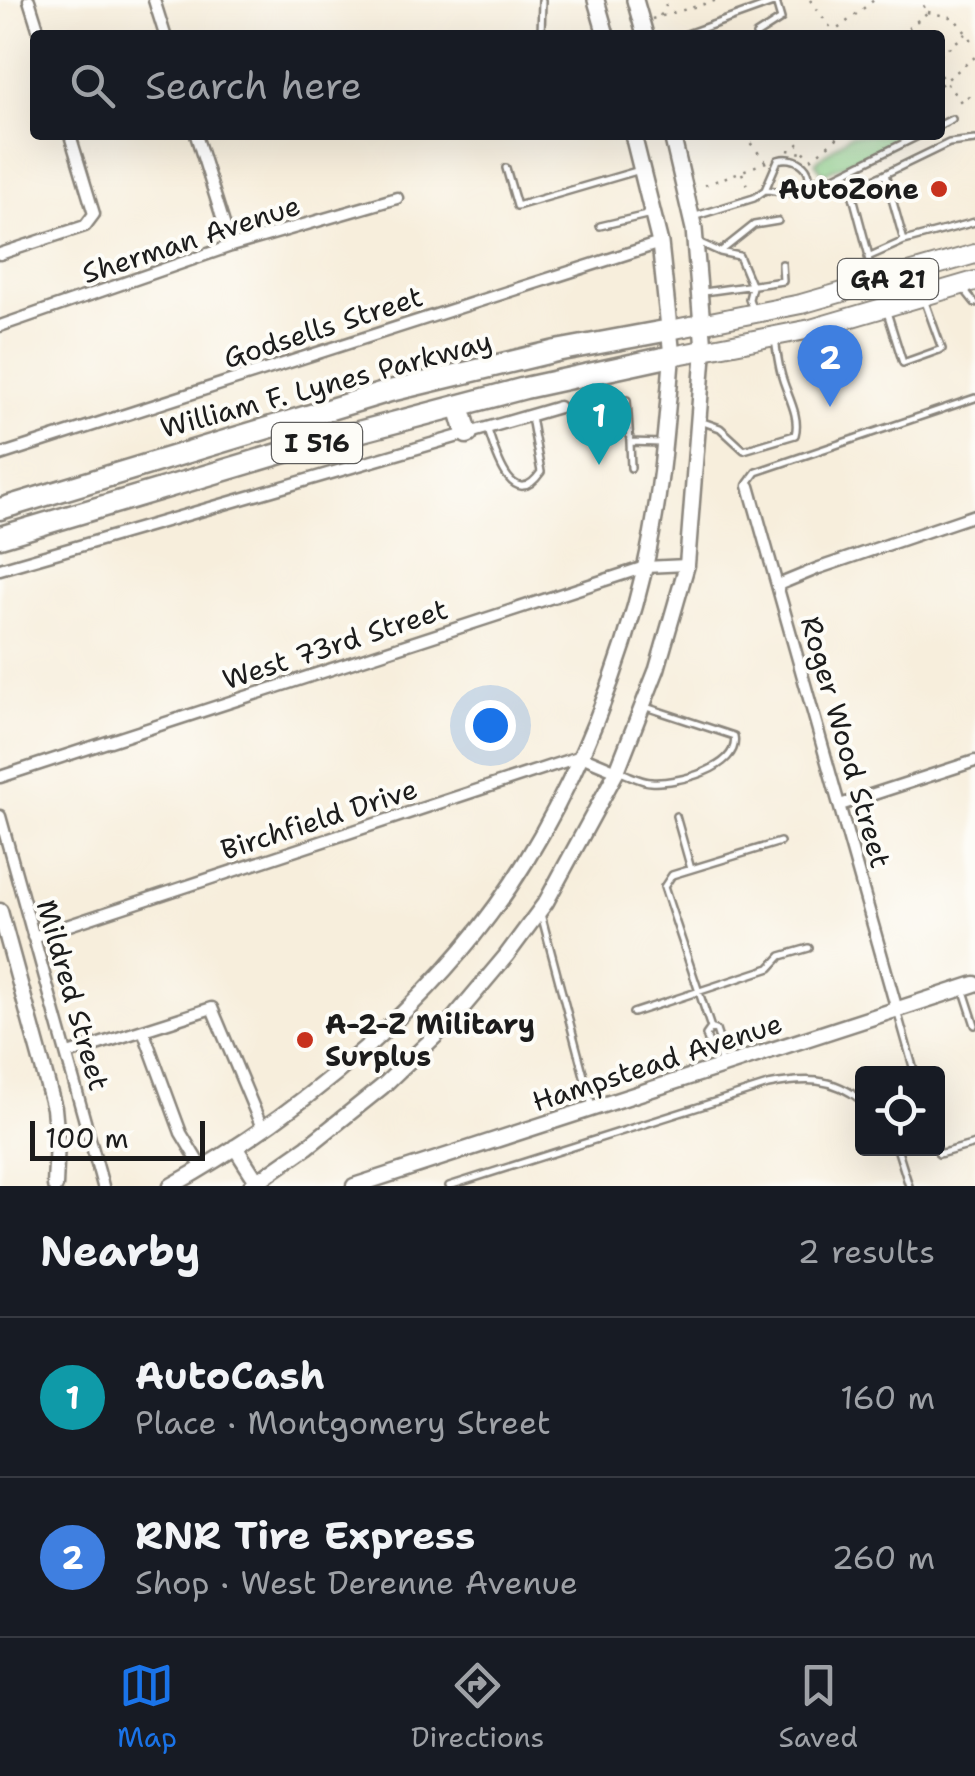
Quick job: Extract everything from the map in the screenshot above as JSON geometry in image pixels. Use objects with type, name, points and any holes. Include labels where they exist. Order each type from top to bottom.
[{"type":"highway","name":"GA 21","points":[[670,330],[754,314],[975,254]]},
{"type":"highway","name":"GA 21","points":[[672,356],[837,322],[968,284]]},
{"type":"highway","name":"William F. Lynes Parkway","points":[[0,509],[390,391],[670,330]]},
{"type":"highway","name":"William F. Lynes Parkway","points":[[0,537],[309,445],[672,356]]},
{"type":"highway","points":[[459,406],[466,434]]},
{"type":"main road","points":[[596,0],[605,30]]},
{"type":"main road","points":[[635,0],[643,29]]},
{"type":"main road","points":[[635,140],[660,242],[672,356]]},
{"type":"main road","points":[[673,140],[696,241],[704,349]]},
{"type":"street","points":[[29,0],[38,30]]},
{"type":"street","points":[[154,0],[163,30]]},
{"type":"street","points":[[0,254],[85,226],[94,214],[72,140]]},
{"type":"street","points":[[198,140],[231,246]]},
{"type":"street","name":"Sherman Avenue","points":[[0,326],[231,246],[397,198]]},
{"type":"street","name":"Godsells Street","points":[[0,454],[660,242]]},
{"type":"street","points":[[235,1147],[256,1185],[308,1147],[383,1086],[453,1018],[540,910],[618,771],[657,669],[687,564],[704,349]]},
{"type":"street","points":[[171,1186],[263,1130],[380,1033],[478,928],[525,862],[581,756],[617,661],[645,567],[664,443],[672,356]]},
{"type":"street","points":[[0,569],[559,407]]},
{"type":"street","name":"Roger Wood Street","points":[[749,486],[897,1010]]},
{"type":"street","points":[[778,585],[975,516]]},
{"type":"street","name":"West 73rd Street","points":[[0,777],[645,567],[687,564]]},
{"type":"street","points":[[581,756],[618,771]]},
{"type":"street","name":"Birchfield Drive","points":[[33,937],[581,756]]},
{"type":"street","points":[[840,805],[975,761]]},
{"type":"street","name":"Mildred Street","points":[[0,816],[103,1186]]},
{"type":"street","points":[[0,911],[54,1108],[55,1186]]},
{"type":"street","name":"Hampstead Avenue","points":[[354,1186],[593,1109],[720,1060],[969,986]]},
{"type":"street","points":[[68,1054],[212,1008],[263,1130]]},
{"type":"street","points":[[143,1030],[181,1133],[202,1168]]},
{"type":"lane","points":[[541,30],[542,0]]},
{"type":"lane","points":[[698,30],[776,2],[781,20],[764,30]]},
{"type":"lane","points":[[945,122],[952,119]]},
{"type":"lane","points":[[765,190],[795,192],[806,182],[835,178],[910,140]]},
{"type":"lane","points":[[874,283],[850,189],[948,143],[975,140]]},
{"type":"lane","points":[[692,217],[752,199],[765,190],[778,160],[800,160],[806,168],[806,182]]},
{"type":"lane","points":[[506,168],[518,206],[643,169]]},
{"type":"lane","points":[[886,174],[904,241]]},
{"type":"lane","points":[[600,226],[654,214]]},
{"type":"lane","points":[[720,252],[754,225],[778,220]]},
{"type":"lane","points":[[869,256],[904,241],[975,222]]},
{"type":"lane","points":[[696,241],[740,256],[752,287],[749,299],[754,314]]},
{"type":"lane","points":[[701,293],[782,280],[782,264]]},
{"type":"lane","points":[[968,284],[975,303]]},
{"type":"lane","points":[[887,308],[903,363],[942,350],[923,298]]},
{"type":"lane","points":[[837,322],[848,358]]},
{"type":"lane","points":[[700,421],[720,428],[744,450],[795,435],[798,429],[781,376],[774,336]]},
{"type":"lane","points":[[749,486],[749,477],[756,472],[975,398]]},
{"type":"lane","points":[[578,411],[627,400],[630,468]]},
{"type":"lane","points":[[488,428],[504,474],[521,485],[532,482],[541,472],[530,415]]},
{"type":"lane","points":[[630,442],[664,443]]},
{"type":"lane","points":[[618,771],[651,782],[709,770],[731,755],[734,736],[643,706]]},
{"type":"lane","points":[[676,816],[692,869]]},
{"type":"lane","points":[[720,1060],[722,1048],[716,1030],[710,1028],[664,887],[672,874],[780,842]]},
{"type":"lane","points":[[540,910],[593,1109]]},
{"type":"lane","points":[[633,1013],[770,968],[781,956],[809,948]]},
{"type":"lane","points":[[969,986],[975,1025]]},
{"type":"lane","points":[[897,1010],[913,1066]]},
{"type":"lane","points":[[449,1186],[768,1085],[808,1078],[828,1081],[855,1096]]},
{"type":"lane","points":[[945,1152],[975,1144]]},
{"type":"lane","points":[[900,1156],[909,1186]]},
{"type":"path","points":[[660,17],[668,0]]},
{"type":"path","points":[[643,29],[660,17],[718,0]]},
{"type":"path","points":[[810,0],[829,30]]},
{"type":"path","points":[[836,30],[874,0]]},
{"type":"path","points":[[918,0],[928,12],[954,18],[975,44]]},
{"type":"path","points":[[907,30],[928,12]]},
{"type":"path","points":[[945,51],[966,34]]},
{"type":"path","points":[[975,57],[945,81],[962,102],[975,91]]},
{"type":"path","points":[[748,140],[766,162]]},
{"type":"path","points":[[795,140],[810,159],[835,140]]},
{"type":"path","points":[[782,151],[806,154]]},
{"type":"path","points":[[705,184],[766,162],[774,155]]},
{"type":"path","points":[[741,171],[752,199]]},
{"type":"green space","points":[[844,140],[896,140],[823,174],[815,162]]},
{"type":"place","name":"AutoZone","points":[[939,189]]},
{"type":"place","name":"RNR Tire Express","points":[[830,407]]},
{"type":"place","name":"AutoCash","points":[[599,465]]},
{"type":"place","name":"A-2-Z Military Surplus","points":[[305,1040]]}]
